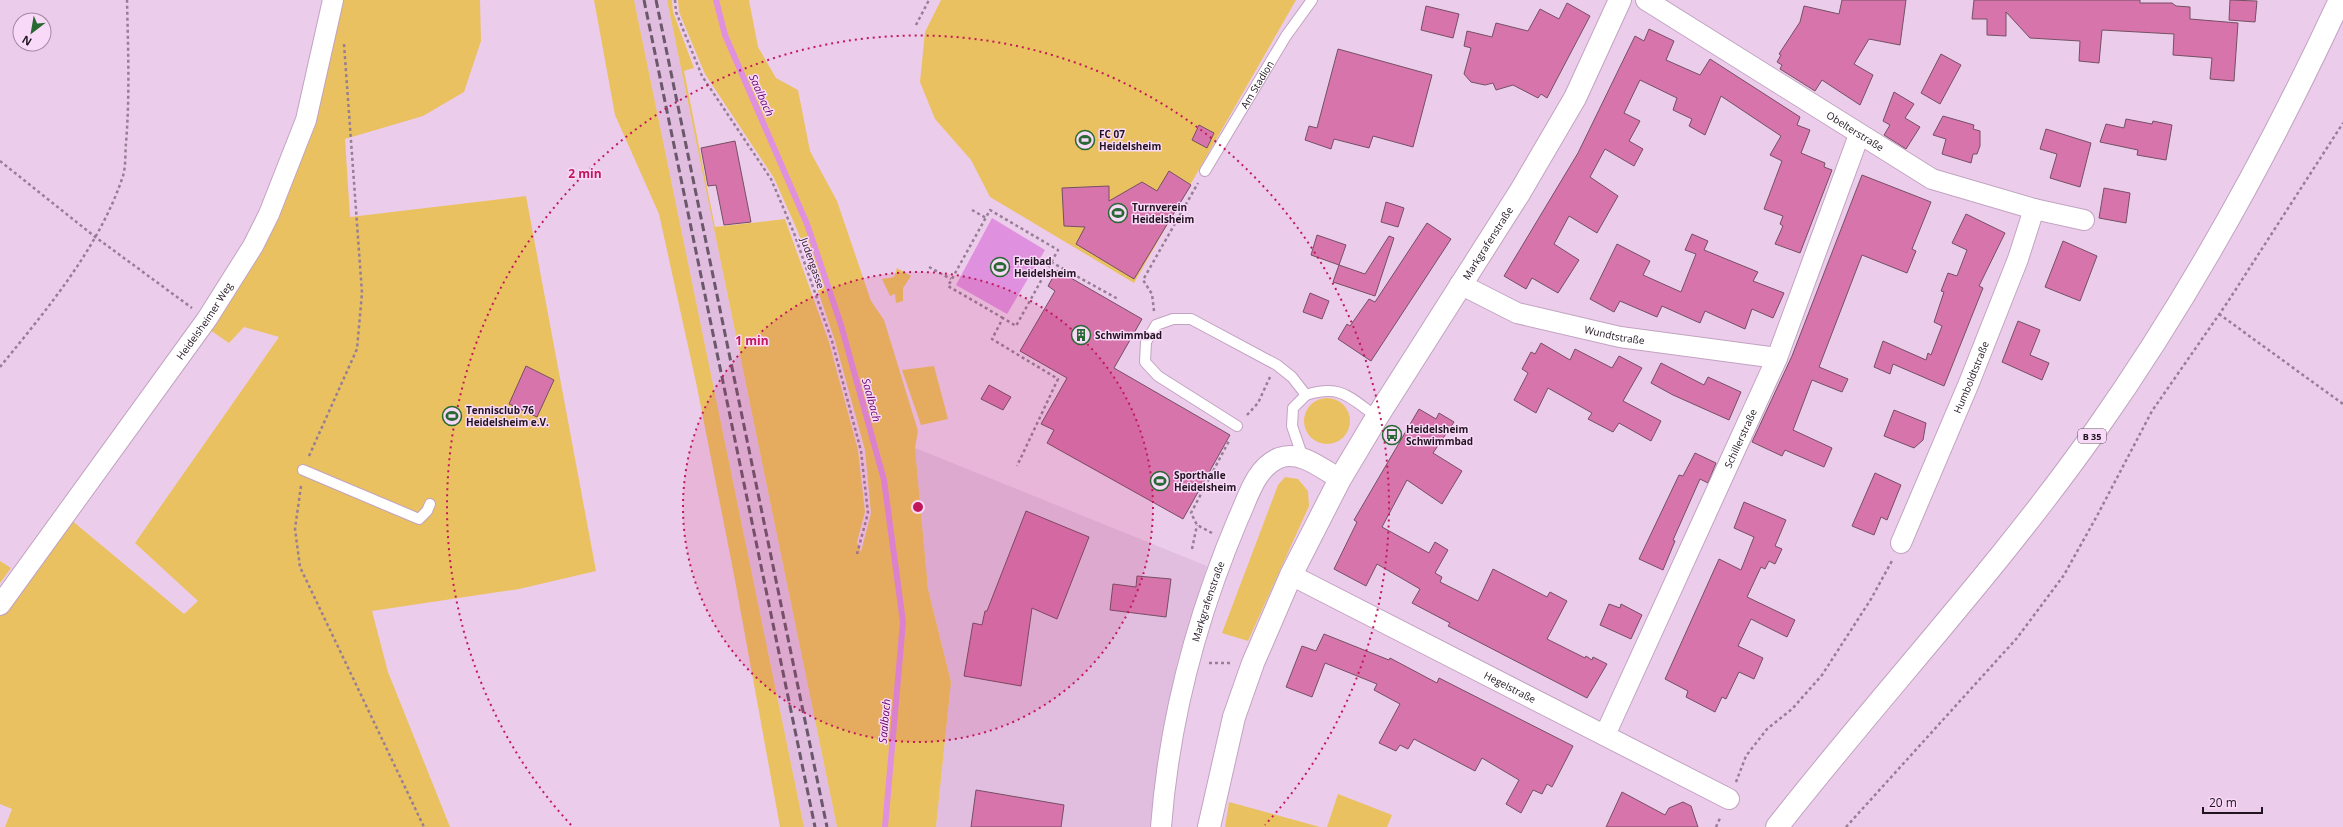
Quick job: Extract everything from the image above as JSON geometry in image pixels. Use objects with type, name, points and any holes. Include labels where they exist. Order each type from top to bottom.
[{"type":"main road","name":"Markgrafenstraße","points":[[1209,827],[1234,717],[1253,663],[1291,575],[1340,479],[1377,416],[1520,192],[1575,98],[1620,0]]},
{"type":"main road","name":"B 35","points":[[1777,827],[1883,696],[1980,584],[2096,430],[2178,305],[2266,151],[2340,0]]},
{"type":"street","name":"Heidelsheimer Weg","points":[[0,605],[207,319],[253,246],[269,214],[306,120],[334,0]]},
{"type":"street","name":"Obelterstraße","points":[[1646,0],[1859,135],[1932,179],[2034,209],[2084,220]]},
{"type":"street","name":"Schillerstraße","points":[[1605,735],[1777,358],[1859,135]]},
{"type":"street","name":"Humboldtstraße","points":[[1901,543],[1969,383],[2018,259],[2034,209]]},
{"type":"street","name":"Wundtstraße","points":[[1460,284],[1517,313],[1554,322],[1620,337],[1777,358]]},
{"type":"street","name":"Markgrafenstraße","points":[[1161,827],[1174,731],[1189,662],[1229,542],[1256,479],[1265,467],[1278,459],[1289,456],[1303,458],[1340,479]]},
{"type":"street","name":"Hegelstraße","points":[[1291,575],[1729,799]]},
{"type":"lane","name":"Am Stadion","points":[[1205,171],[1286,36],[1312,0]]},
{"type":"lane","points":[[1237,426],[1158,376],[1145,362],[1146,342],[1156,325],[1173,319],[1191,319],[1277,365],[1292,377],[1306,395]]},
{"type":"lane","points":[[1303,458],[1292,426],[1292,420],[1293,408],[1306,395],[1321,390],[1342,392],[1377,416]]},
{"type":"lane","points":[[303,470],[419,520],[427,511],[430,504]]},
{"type":"path","points":[[0,367],[56,297],[94,236],[123,175],[130,105],[127,0]]},
{"type":"path","name":"Judengasse","points":[[675,0],[676,12],[702,76],[771,179],[794,234],[832,341],[862,458],[868,513],[857,554]]},
{"type":"path","points":[[916,25],[929,0]]},
{"type":"path","points":[[344,43],[362,293],[357,349],[303,470],[295,529],[300,567],[424,827]]},
{"type":"path","points":[[1846,827],[2017,638],[2064,575],[2152,411],[2219,314],[2343,123]]},
{"type":"path","points":[[0,161],[94,236],[207,319]]},
{"type":"path","points":[[1156,325],[1152,294],[1142,280],[1205,171]]},
{"type":"path","points":[[972,210],[986,218]]},
{"type":"path","points":[[990,210],[1058,250],[1016,326],[948,286],[986,218],[990,210]]},
{"type":"path","points":[[1051,262],[1118,299]]},
{"type":"path","points":[[929,267],[952,279]]},
{"type":"path","points":[[2219,314],[2343,404]]},
{"type":"path","points":[[1003,318],[992,339],[1058,379],[1017,466]]},
{"type":"path","points":[[1192,549],[1196,525],[1191,513],[1207,479],[1237,426],[1258,403],[1277,365]]},
{"type":"path","points":[[1196,525],[1229,542]]},
{"type":"path","points":[[1716,827],[1746,756],[1767,730],[1792,709],[1822,675],[1871,599],[1901,543]]},
{"type":"path","points":[[1189,662],[1253,663]]},
{"type":"shaded area","points":[[325,0],[480,0],[481,41],[464,92],[423,116],[345,139],[350,217],[526,196],[596,571],[519,589],[372,611],[388,672],[450,827],[5,827],[12,809],[0,804],[0,613],[70,519],[184,614],[198,601],[135,543],[279,337],[244,327],[229,343],[210,330],[288,191]]},
{"type":"shaded area","points":[[594,0],[634,0],[804,827],[780,827],[734,575],[697,387],[659,214],[615,115]]},
{"type":"shaded area","points":[[634,0],[667,0],[837,827],[804,827]]},
{"type":"shaded area","points":[[667,0],[672,0],[673,12],[694,68],[684,71],[715,227],[785,219],[829,342],[858,450],[865,512],[857,542],[861,552],[871,513],[865,450],[835,341],[798,232],[774,178],[705,74],[679,12],[678,0],[749,0],[758,47],[776,78],[798,90],[810,151],[837,201],[871,301],[884,320],[918,431],[915,448],[928,589],[951,682],[936,827],[837,827]]},
{"type":"shaded area","name":"FC 07 Heidelsheim","points":[[941,0],[1296,0],[1134,283],[990,197],[971,160],[935,119],[920,82],[925,32]]},
{"type":"shaded area","name":"Freibad Heidelsheim","points":[[992,218],[1045,250],[1007,314],[956,285]]},
{"type":"shaded area","points":[[897,268],[911,276],[903,288],[903,301],[896,303],[895,294],[890,296],[882,279],[894,277]]},
{"type":"shaded area","points":[[934,366],[948,419],[921,425],[902,370]]},
{"type":"shaded area","points":[[1322,398],[1332,398],[1340,402],[1346,408],[1350,416],[1350,426],[1346,434],[1340,440],[1332,444],[1322,444],[1314,440],[1308,434],[1304,426],[1304,416],[1308,408],[1314,402]]},
{"type":"shaded area","points":[[915,448],[1207,566],[1177,664],[1164,729],[1150,827],[936,827],[951,682],[928,589]]},
{"type":"shaded area","points":[[1285,477],[1298,479],[1308,491],[1309,506],[1248,641],[1222,633],[1278,485]]},
{"type":"shaded area","points":[[0,561],[11,568],[0,583]]},
{"type":"shaded area","points":[[1338,794],[1392,815],[1387,827],[1327,827]]},
{"type":"shaded area","points":[[1229,802],[1320,827],[1225,827]]},
{"type":"building","points":[[1842,0],[1906,0],[1900,45],[1869,39],[1854,64],[1873,75],[1860,105],[1822,80],[1815,91],[1780,69],[1782,65],[1777,62],[1781,55],[1779,54],[1800,22],[1804,6],[1839,14]]},
{"type":"building","points":[[1974,0],[2140,0],[2140,3],[2172,3],[2176,6],[2190,7],[2190,19],[2238,23],[2234,81],[2210,79],[2212,58],[2173,55],[2174,34],[2102,30],[2099,63],[2079,61],[2080,41],[2030,38],[2006,12],[2006,36],[1987,35],[1987,19],[1972,19]]},
{"type":"building","points":[[2230,0],[2257,1],[2255,22],[2229,20]]},
{"type":"building","points":[[1567,3],[1590,16],[1547,98],[1541,94],[1538,98],[1513,85],[1496,90],[1493,83],[1485,85],[1471,82],[1464,74],[1471,48],[1464,46],[1467,31],[1492,37],[1496,23],[1528,31],[1540,9],[1559,19]]},
{"type":"building","points":[[1426,6],[1459,14],[1453,38],[1421,30]]},
{"type":"building","points":[[1649,29],[1674,41],[1666,60],[1700,75],[1710,59],[1800,117],[1797,125],[1810,130],[1801,153],[1825,163],[1824,167],[1832,170],[1800,253],[1775,244],[1783,226],[1780,224],[1783,216],[1764,209],[1782,161],[1770,155],[1781,136],[1721,96],[1705,135],[1689,126],[1692,119],[1673,110],[1677,98],[1640,80],[1624,113],[1640,121],[1629,141],[1643,149],[1634,166],[1605,149],[1590,177],[1618,196],[1597,233],[1569,216],[1554,244],[1579,260],[1558,293],[1532,278],[1526,289],[1504,276],[1578,153],[1635,36],[1644,41]]},
{"type":"building","points":[[1338,49],[1432,75],[1413,147],[1373,136],[1369,148],[1334,139],[1331,149],[1305,140],[1309,126],[1317,128]]},
{"type":"building","points":[[1941,54],[1961,65],[1940,104],[1921,93]]},
{"type":"building","points":[[1894,92],[1914,104],[1905,118],[1920,127],[1906,149],[1884,135],[1890,125],[1883,121]]},
{"type":"building","points":[[1943,116],[1974,125],[1973,129],[1980,131],[1980,146],[1977,154],[1973,154],[1971,163],[1942,154],[1946,139],[1933,135]]},
{"type":"building","points":[[2126,119],[2152,124],[2153,121],[2172,125],[2166,160],[2137,155],[2138,150],[2100,142],[2106,124],[2124,128]]},
{"type":"building","points":[[1199,125],[1214,133],[1207,148],[1192,140]]},
{"type":"building","points":[[2046,129],[2091,143],[2080,187],[2050,178],[2057,154],[2040,149]]},
{"type":"building","points":[[735,141],[751,222],[724,225],[716,185],[708,186],[701,148]]},
{"type":"building","name":"Turnverein Heidelsheim","points":[[1169,171],[1191,185],[1134,279],[1076,244],[1085,227],[1064,226],[1062,188],[1109,186],[1109,201],[1142,182],[1157,191]]},
{"type":"building","points":[[1862,175],[1931,202],[1912,249],[1916,251],[1907,273],[1862,255],[1819,367],[1848,379],[1842,392],[1812,380],[1793,430],[1832,448],[1824,467],[1785,450],[1782,456],[1752,442],[1792,356]]},
{"type":"building","points":[[2104,188],[2130,193],[2126,223],[2099,218]]},
{"type":"building","points":[[1386,202],[1404,208],[1398,227],[1381,222]]},
{"type":"building","points":[[1966,214],[2005,233],[1979,286],[1983,288],[1944,386],[1893,364],[1890,374],[1874,367],[1883,341],[1926,360],[1928,353],[1931,355],[1942,326],[1934,322],[1944,292],[1941,291],[1948,273],[1957,276],[1967,250],[1952,243]]},
{"type":"building","points":[[1427,223],[1451,239],[1371,361],[1338,339],[1347,324],[1350,326],[1369,299],[1375,302]]},
{"type":"building","points":[[1692,234],[1708,241],[1704,250],[1758,272],[1753,281],[1784,293],[1773,318],[1752,309],[1745,329],[1705,311],[1700,323],[1662,306],[1657,317],[1620,301],[1614,312],[1590,299],[1617,244],[1650,261],[1643,275],[1681,292],[1696,254],[1685,250]]},
{"type":"building","points":[[1317,235],[1346,245],[1339,265],[1311,255]]},
{"type":"building","points":[[1389,236],[1394,238],[1375,296],[1333,282],[1339,265],[1365,274]]},
{"type":"building","points":[[2063,241],[2097,256],[2080,301],[2045,287]]},
{"type":"building","name":"Sporthalle Heidelsheim","points":[[1057,270],[1142,319],[1114,368],[1230,435],[1183,519],[1047,443],[1054,430],[1041,424],[1067,378],[1020,351],[1055,291],[1048,286]]},
{"type":"building","points":[[1310,293],[1329,301],[1322,319],[1303,312]]},
{"type":"building","points":[[2018,321],[2040,330],[2030,355],[2049,363],[2042,380],[2002,362]]},
{"type":"building","points":[[1541,343],[1570,360],[1575,349],[1612,368],[1619,356],[1642,368],[1623,401],[1661,421],[1651,441],[1619,423],[1613,432],[1588,419],[1592,413],[1548,388],[1536,413],[1514,400],[1528,373],[1522,369],[1531,352],[1535,354]]},
{"type":"building","points":[[1661,363],[1704,385],[1708,377],[1741,392],[1729,420],[1673,395],[1651,383]]},
{"type":"building","points":[[526,366],[554,380],[537,417],[509,404]]},
{"type":"building","points":[[989,385],[1011,397],[1003,410],[981,399]]},
{"type":"building","points":[[1419,409],[1436,419],[1439,413],[1454,422],[1433,453],[1462,471],[1442,504],[1407,480],[1382,527],[1429,553],[1435,542],[1448,550],[1435,573],[1442,577],[1440,582],[1478,601],[1493,569],[1547,597],[1550,592],[1567,601],[1547,639],[1585,658],[1586,656],[1592,660],[1593,657],[1607,664],[1587,698],[1448,626],[1450,623],[1412,603],[1420,589],[1377,564],[1366,586],[1334,569],[1357,522],[1354,520]]},
{"type":"building","points":[[1894,410],[1926,423],[1923,440],[1914,448],[1884,436]]},
{"type":"building","points":[[1695,453],[1716,463],[1708,483],[1700,479],[1673,540],[1675,541],[1663,570],[1639,559],[1679,475],[1683,476]]},
{"type":"building","points":[[1875,473],[1901,485],[1887,520],[1881,517],[1874,535],[1852,526]]},
{"type":"building","points":[[1744,502],[1786,520],[1775,546],[1782,549],[1775,564],[1769,561],[1765,569],[1761,567],[1747,597],[1795,620],[1787,637],[1751,619],[1738,646],[1763,658],[1754,679],[1739,672],[1726,699],[1722,697],[1715,712],[1686,697],[1688,691],[1665,679],[1719,559],[1741,570],[1754,537],[1734,528]]},
{"type":"building","points":[[1026,511],[1089,537],[1057,619],[1032,608],[1021,686],[964,676],[973,623],[982,625],[985,611],[987,611]]},
{"type":"building","points":[[1137,576],[1171,579],[1166,617],[1110,610],[1113,584],[1136,587]]},
{"type":"building","points":[[1609,604],[1620,608],[1621,604],[1642,615],[1631,639],[1600,625]]},
{"type":"building","points":[[1324,634],[1389,660],[1390,658],[1437,683],[1439,678],[1573,746],[1552,787],[1547,784],[1542,794],[1533,790],[1521,813],[1506,804],[1519,780],[1482,758],[1475,771],[1414,739],[1408,749],[1400,745],[1396,751],[1379,743],[1400,704],[1374,690],[1377,684],[1325,663],[1312,697],[1286,687],[1302,646],[1316,651]]},
{"type":"building","points":[[976,790],[1064,805],[1061,827],[971,827]]},
{"type":"building","points":[[1622,792],[1665,815],[1669,808],[1683,802],[1691,806],[1698,827],[1606,827]]},
{"type":"waterway","name":"Saalbach","points":[[716,0],[725,35],[807,224],[841,325],[884,480],[903,622],[885,827]]},
{"type":"railway","points":[[644,0],[815,827]]},
{"type":"railway","points":[[656,0],[827,827]]},
{"type":"place","name":"FC 07 Heidelsheim","points":[[1085,140]]},
{"type":"place","name":"Turnverein Heidelsheim","points":[[1118,213]]},
{"type":"place","name":"Freibad Heidelsheim","points":[[1000,267]]},
{"type":"place","name":"Schwimmbad","points":[[1081,335]]},
{"type":"place","name":"Tennisclub 76 Heidelsheim e.V.","points":[[452,416]]},
{"type":"place","name":"Heidelsheim Schwimmbad","points":[[1392,435]]},
{"type":"place","name":"Sporthalle Heidelsheim","points":[[1160,481]]}]
